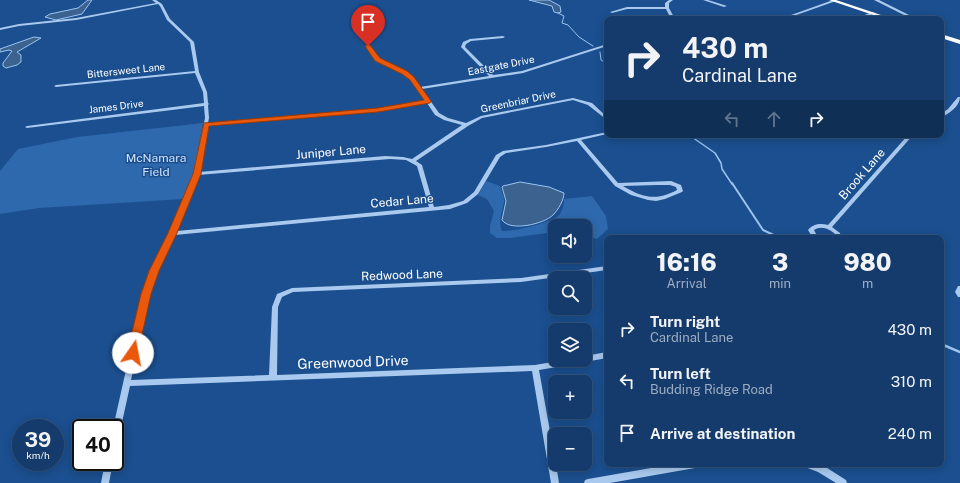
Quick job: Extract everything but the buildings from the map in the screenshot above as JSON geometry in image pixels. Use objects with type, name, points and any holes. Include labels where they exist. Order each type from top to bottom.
[{"type":"highway","points":[[832,0],[882,16]]},
{"type":"highway","points":[[944,37],[960,42]]},
{"type":"street","points":[[671,0],[667,3],[667,8],[672,16]]},
{"type":"street","points":[[705,0],[725,6]]},
{"type":"street","points":[[790,16],[832,0]]},
{"type":"street","points":[[876,0],[909,16]]},
{"type":"street","points":[[0,29],[19,25],[70,20],[156,1],[161,5],[168,19],[192,42],[197,72],[205,92],[207,104],[206,125],[197,174],[173,233],[154,271],[146,294],[119,419]]},
{"type":"street","points":[[612,12],[633,8],[667,8]]},
{"type":"street","points":[[866,16],[873,13]]},
{"type":"street","points":[[491,76],[463,47],[464,43],[470,40],[503,37]]},
{"type":"street","points":[[368,46],[378,60],[412,78],[437,114],[446,119],[466,125]]},
{"type":"street","name":"Eastgate Drive","points":[[419,88],[523,72],[604,46]]},
{"type":"street","name":"Bittersweet Lane","points":[[56,86],[197,72]]},
{"type":"street","points":[[944,114],[950,110],[960,98]]},
{"type":"street","name":"Greenbriar Drive","points":[[414,160],[466,125],[481,117],[573,99],[590,104],[604,116]]},
{"type":"street","points":[[206,125],[370,111],[428,101]]},
{"type":"street","name":"James Drive","points":[[27,127],[207,104]]},
{"type":"street","name":"Cedar Lane","points":[[173,233],[450,207],[465,202],[476,193],[498,156],[505,152],[579,140],[604,134]]},
{"type":"street","name":"Brook Lane","points":[[829,227],[908,138]]},
{"type":"street","points":[[579,140],[618,185],[635,196],[652,199],[672,196],[680,191],[679,186],[671,183],[618,185]]},
{"type":"street","name":"Juniper Lane","points":[[197,174],[385,158],[406,158],[414,160]]},
{"type":"street","points":[[414,160],[419,165],[432,209]]},
{"type":"street","points":[[814,235],[812,233],[812,228],[817,226],[829,227],[837,232],[838,235]]},
{"type":"street","name":"Redwood Lane","points":[[273,377],[275,307],[279,296],[292,290],[521,280],[604,268]]},
{"type":"street","points":[[960,288],[958,292],[960,295]]},
{"type":"street","points":[[592,358],[604,356]]},
{"type":"street","name":"Greenwood Drive","points":[[126,383],[535,368],[548,366]]},
{"type":"street","points":[[535,368],[555,483]]},
{"type":"street","points":[[588,483],[678,467]]},
{"type":"street","points":[[823,467],[842,483]]},
{"type":"street","points":[[105,483],[107,471]]},
{"type":"green space","name":"McNamara Field","points":[[203,123],[193,176],[183,199],[39,208],[0,214],[0,171],[18,149],[77,137]]},
{"type":"green space","points":[[486,181],[500,186],[504,200],[500,220],[502,231],[533,226],[548,220],[548,232],[510,238],[497,238],[490,233],[490,226],[494,211],[487,199],[478,195]]},
{"type":"green space","points":[[592,196],[606,216],[608,229],[597,239],[592,237],[592,219],[551,219],[560,214],[564,205],[564,199]]},
{"type":"shaded area","points":[[88,0],[92,0],[82,14],[56,20],[45,17],[50,14],[78,8]]},
{"type":"shaded area","points":[[529,0],[549,0],[560,6],[561,12],[554,12],[552,6]]},
{"type":"shaded area","points":[[34,37],[41,38],[17,52],[21,55],[21,62],[17,65],[6,68],[3,66],[3,63],[12,51],[9,50],[0,52],[0,49]]},
{"type":"shaded area","points":[[520,182],[549,187],[564,193],[560,205],[553,215],[535,224],[519,226],[506,224],[502,220],[506,201],[502,187]]},
{"type":"waterway","points":[[558,13],[564,16],[562,23],[568,25],[579,37],[593,46]]},
{"type":"waterway","points":[[600,52],[601,60],[604,62]]},
{"type":"waterway","points":[[693,138],[715,153],[721,163],[722,169],[732,184]]},
{"type":"waterway","points":[[732,183],[763,230],[774,235]]},
{"type":"waterway","points":[[944,345],[960,352]]},
{"type":"route","points":[[133,353],[146,294],[154,271],[173,233],[197,174],[206,125],[378,110],[428,101],[412,78],[378,60],[368,46]]}]
